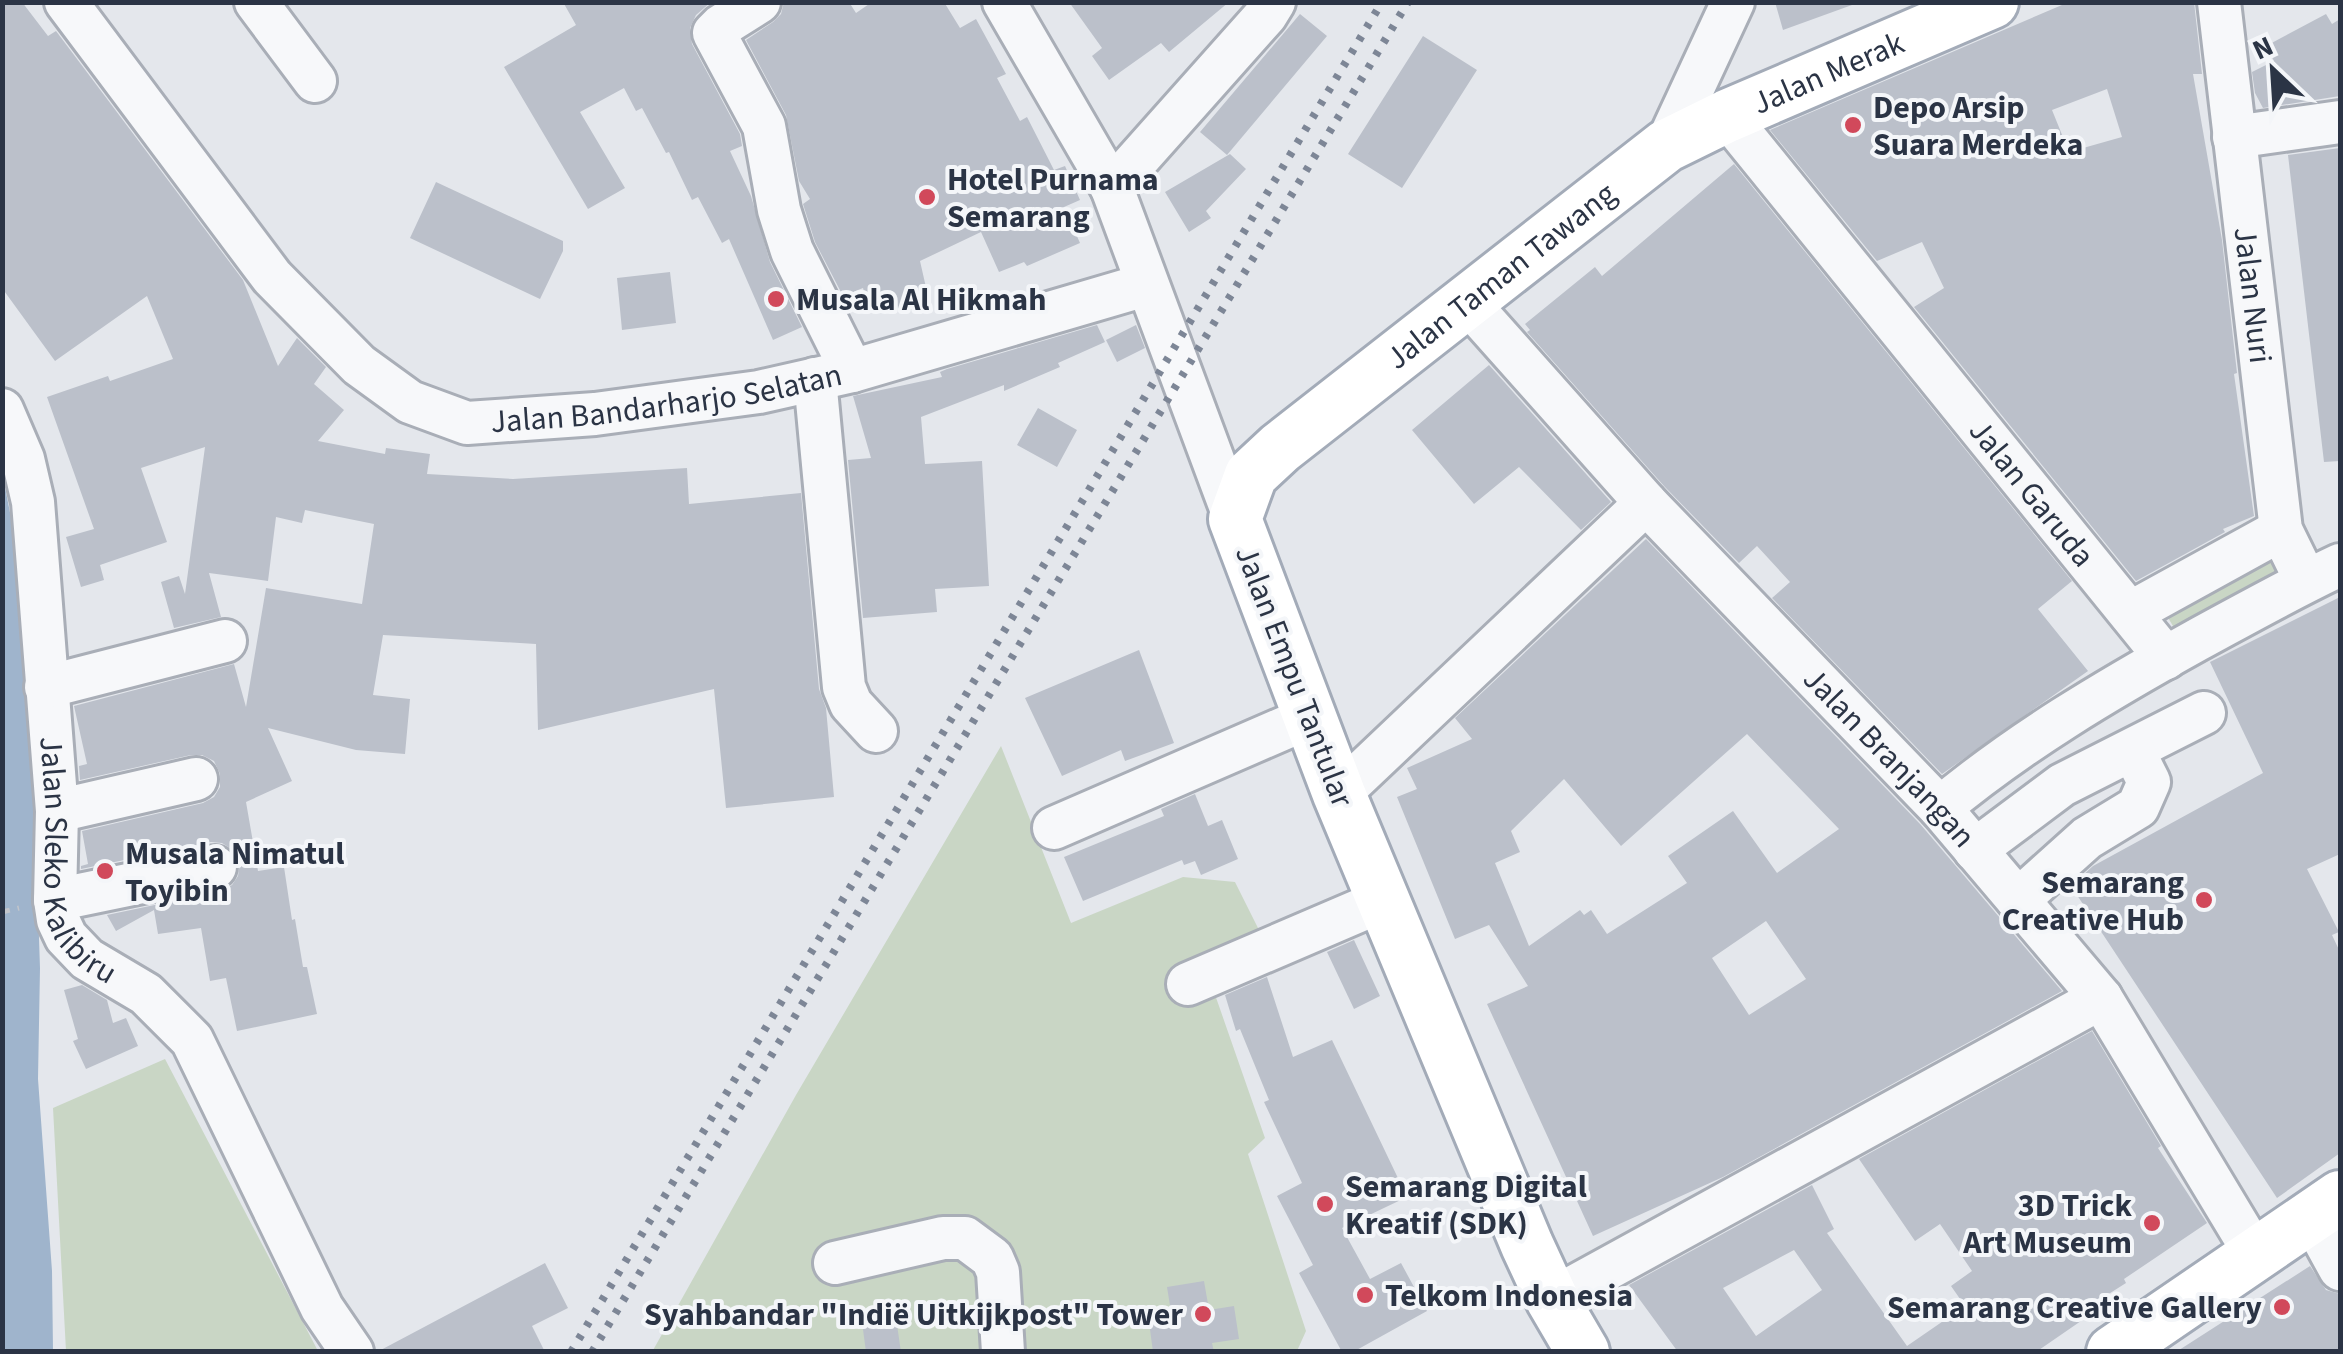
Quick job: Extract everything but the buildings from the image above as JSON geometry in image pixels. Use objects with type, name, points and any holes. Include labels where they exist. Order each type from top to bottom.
[{"type":"main road","name":"Jalan Merak","points":[[1666,146],[1992,2]]},
{"type":"main road","name":"Jalan Taman Tawang","points":[[1235,519],[1252,476],[1280,448],[1666,146]]},
{"type":"main road","name":"Jalan Empu Tantular","points":[[1235,519],[1339,794],[1552,1299],[1582,1352]]},
{"type":"main road","points":[[2113,1352],[2326,1207]]},
{"type":"street","name":"Jalan Bandarharjo Selatan","points":[[66,2],[272,277],[359,364],[410,402],[467,423],[512,422],[759,392],[834,376],[1146,286]]},
{"type":"street","points":[[256,2],[315,81]]},
{"type":"street","points":[[759,2],[714,33],[756,107],[769,144],[778,210],[834,376],[844,687],[851,704],[876,731]]},
{"type":"street","name":"Jalan Empu Tantular","points":[[1004,2],[1112,188],[1235,519]]},
{"type":"street","points":[[1112,188],[1274,2]]},
{"type":"street","name":"Jalan Taman Tawang","points":[[1666,146],[1733,2]]},
{"type":"street","name":"Jalan Nuri","points":[[2220,2],[2281,530],[2323,573]]},
{"type":"street","name":"Jalan Garuda","points":[[1727,116],[2166,658]]},
{"type":"street","points":[[2234,137],[2340,122]]},
{"type":"street","name":"Jalan Branjangan","points":[[1468,303],[1646,503],[1940,808],[2101,998],[2255,1254]]},
{"type":"street","name":"Jalan Sleko Kalibiru","points":[[2,410],[23,459],[34,502],[58,811],[39,904],[78,951],[107,973],[146,994],[192,1040],[322,1308],[352,1352]]},
{"type":"street","points":[[1339,794],[1646,503]]},
{"type":"street","points":[[2130,613],[2281,530]]},
{"type":"street","points":[[1940,808],[2036,736],[2166,658],[2323,573]]},
{"type":"street","points":[[46,687],[225,641]]},
{"type":"street","points":[[1976,850],[2062,785],[2204,713]]},
{"type":"street","points":[[1054,828],[1310,717]]},
{"type":"street","points":[[2018,900],[2087,838],[2138,808],[2149,782],[2133,750]]},
{"type":"street","points":[[58,811],[196,779]]},
{"type":"street","points":[[39,904],[215,867]]},
{"type":"street","points":[[1188,984],[1384,900]]},
{"type":"street","points":[[1552,1299],[2101,998]]},
{"type":"street","points":[[2326,1207],[2340,1268]]},
{"type":"street","points":[[835,1262],[942,1238],[965,1238],[992,1258],[998,1272],[1003,1352]]},
{"type":"path","points":[[2,912],[39,904]]},
{"type":"green space","points":[[2262,541],[2285,580],[2182,641],[2158,601]]},
{"type":"green space","points":[[1001,746],[1071,923],[1183,877],[1235,882],[1275,962],[1212,986],[1265,1138],[1248,1154],[1306,1331],[1297,1351],[652,1352],[796,1095]]},
{"type":"green space","points":[[165,1059],[318,1351],[66,1351],[53,1108]]},
{"type":"water","points":[[2,472],[28,604],[40,968],[38,1079],[52,1271],[53,1351],[3,1351]]},
{"type":"railway","points":[[571,1352],[1382,2]]},
{"type":"railway","points":[[592,1352],[1408,2]]},
{"type":"place","name":"Depo Arsip Suara Merdeka","points":[[1853,125]]},
{"type":"place","name":"Hotel Purnama Semarang","points":[[927,197]]},
{"type":"place","name":"Musala Al Hikmah","points":[[776,299]]},
{"type":"place","name":"Musala Nimatul Toyibin","points":[[105,871]]},
{"type":"place","name":"Semarang Creative Hub","points":[[2204,900]]},
{"type":"place","name":"Semarang Digital Kreatif (SDK)","points":[[1325,1204]]},
{"type":"place","name":"3D Trick Art Museum","points":[[2152,1223]]},
{"type":"place","name":"Telkom Indonesia","points":[[1365,1295]]},
{"type":"place","name":"Semarang Creative Gallery","points":[[2282,1307]]},
{"type":"place","name":"Syahbandar \"Indië Uitkijkpost\" Tower","points":[[1203,1314]]}]
